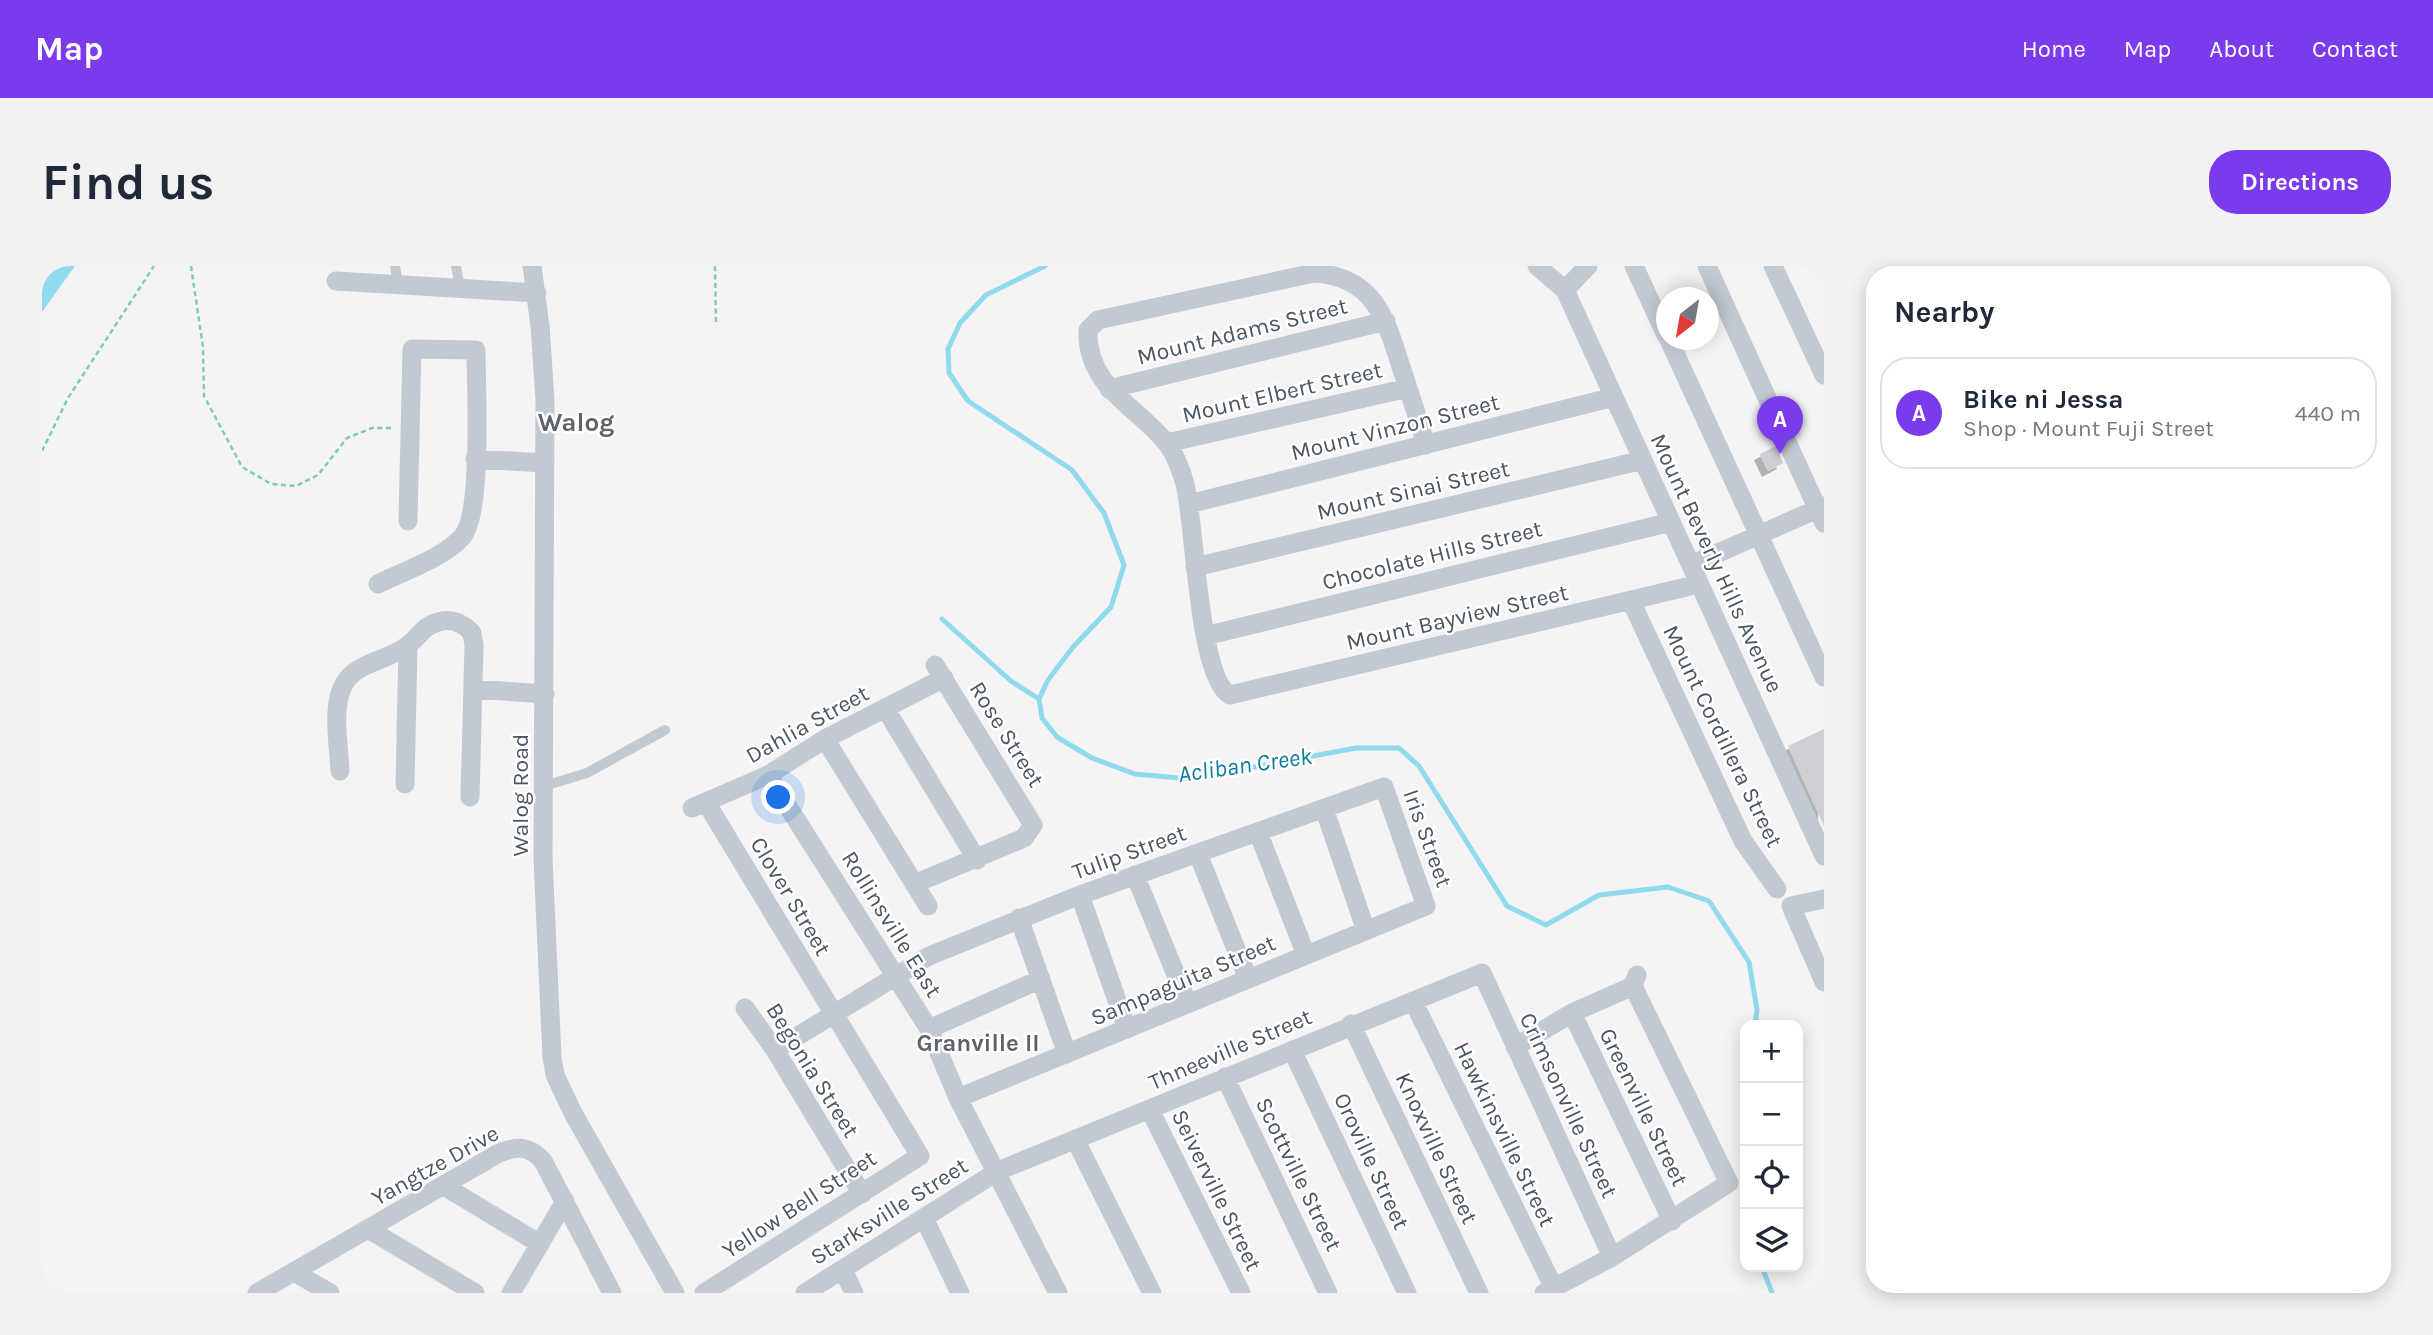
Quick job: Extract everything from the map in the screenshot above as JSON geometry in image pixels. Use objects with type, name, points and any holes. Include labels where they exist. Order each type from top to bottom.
[{"type":"street","name":"Walog Road","points":[[532,266],[543,363],[544,786],[549,1008],[555,1075],[573,1113],[674,1293]]},
{"type":"street","points":[[1538,266],[1564,290],[1588,266]]},
{"type":"street","points":[[1634,266],[1656,312]]},
{"type":"street","points":[[1691,565],[1760,535],[1822,513],[1707,266]]},
{"type":"street","points":[[1773,266],[1824,374]]},
{"type":"street","points":[[1205,636],[1189,504],[1180,469],[1167,443],[1110,389],[1095,358],[1088,335],[1090,325],[1098,320],[1314,273],[1342,278],[1355,284],[1375,301],[1386,321],[1426,444]]},
{"type":"street","points":[[336,281],[397,275],[460,289],[537,293]]},
{"type":"street","name":"Mount Beverly Hills Avenue","points":[[1564,290],[1699,584],[1817,825],[1824,856]]},
{"type":"street","name":"Mount Adams Street","points":[[1110,389],[1386,321]]},
{"type":"street","points":[[378,584],[454,545],[471,523],[475,459],[476,350],[412,349],[408,521]]},
{"type":"street","points":[[1674,350],[1824,677]]},
{"type":"street","name":"Mount Elbert Street","points":[[1167,443],[1408,388]]},
{"type":"street","name":"Mount Vinzon Street","points":[[1189,504],[1614,397]]},
{"type":"street","points":[[475,459],[545,463]]},
{"type":"street","name":"Mount Sinai Street","points":[[1195,566],[1643,460]]},
{"type":"street","name":"Chocolate Hills Street","points":[[1205,636],[1671,522]]},
{"type":"street","name":"Mount Bayview Street","points":[[1205,636],[1221,686],[1226,693],[1249,692],[1699,584]]},
{"type":"street","name":"Mount Cordillera Street","points":[[1631,601],[1746,848],[1777,889]]},
{"type":"street","points":[[340,771],[338,705],[345,682],[359,669],[408,645],[429,625],[440,621],[466,626],[472,633],[474,645],[470,797]]},
{"type":"street","points":[[405,783],[408,645]]},
{"type":"street","name":"Dahlia Street","points":[[699,806],[768,775],[825,739],[885,708],[939,672]]},
{"type":"street","name":"Rose Street","points":[[939,672],[1032,818],[1031,830],[1024,838],[977,860]]},
{"type":"street","points":[[473,689],[545,694]]},
{"type":"street","points":[[885,708],[977,860],[914,884]]},
{"type":"street","points":[[825,739],[928,906]]},
{"type":"street","name":"Rollinsville East","points":[[768,775],[929,1029],[958,1098],[998,1171],[1058,1293]]},
{"type":"street","name":"Tulip Street","points":[[775,1050],[929,956],[1080,895],[1384,787]]},
{"type":"street","name":"Iris Street","points":[[1384,787],[1426,906]]},
{"type":"street","name":"Clover Street","points":[[699,806],[834,1013],[920,1156]]},
{"type":"street","points":[[1324,808],[1366,931]]},
{"type":"street","points":[[1258,832],[1306,955]]},
{"type":"street","points":[[1198,854],[1248,979]]},
{"type":"street","points":[[1135,875],[1188,1004]]},
{"type":"street","points":[[1080,895],[1127,1029]]},
{"type":"street","points":[[1824,899],[1791,906],[1824,982]]},
{"type":"street","name":"Sampaguita Street","points":[[958,1098],[1426,906]]},
{"type":"street","points":[[1019,918],[1067,1054]]},
{"type":"street","name":"Thneeville Street","points":[[998,1171],[1150,1110],[1351,1024],[1482,973]]},
{"type":"street","name":"Crimsonville Street","points":[[1482,973],[1612,1257]]},
{"type":"street","points":[[929,1029],[1041,979]]},
{"type":"street","points":[[1516,1047],[1572,1013],[1635,980],[1729,1183],[1612,1257],[1549,1290]]},
{"type":"street","name":"Hawkinsville Street","points":[[1413,1001],[1549,1290]]},
{"type":"street","name":"Begonia Street","points":[[745,1008],[775,1050],[862,1194]]},
{"type":"street","name":"Greenville Street","points":[[1572,1013],[1672,1221]]},
{"type":"street","name":"Knoxville Street","points":[[1351,1024],[1479,1293]]},
{"type":"street","name":"Oroville Street","points":[[1292,1050],[1407,1293]]},
{"type":"street","name":"Scottville Street","points":[[1225,1077],[1328,1293]]},
{"type":"street","name":"Seiverville Street","points":[[1150,1110],[1241,1293]]},
{"type":"street","points":[[1075,1139],[1152,1293]]},
{"type":"street","name":"Yangtze Drive","points":[[257,1293],[499,1153],[520,1147],[529,1149],[543,1161],[612,1293]]},
{"type":"street","name":"Yellow Bell Street","points":[[704,1293],[920,1156]]},
{"type":"street","name":"Starksville Street","points":[[806,1293],[998,1171]]},
{"type":"street","points":[[444,1186],[540,1244]]},
{"type":"street","points":[[511,1293],[565,1201]]},
{"type":"street","points":[[924,1218],[960,1293]]},
{"type":"street","points":[[370,1230],[475,1293]]},
{"type":"street","points":[[843,1270],[854,1293]]},
{"type":"street","points":[[294,1272],[330,1293]]},
{"type":"lane","points":[[456,266],[460,289]]},
{"type":"lane","points":[[544,786],[587,773],[664,730]]},
{"type":"path","points":[[42,451],[68,398],[154,266]]},
{"type":"path","points":[[191,266],[203,347],[204,396],[242,467],[271,484],[296,486],[318,475],[347,438],[372,428],[410,428]]},
{"type":"path","points":[[715,266],[716,323]]},
{"type":"water","points":[[42,266],[75,266],[42,312]]},
{"type":"building","points":[[1776,446],[1783,463],[1768,471],[1760,454]]},
{"type":"building","points":[[1824,729],[1824,826],[1788,746]]},
{"type":"waterway","name":"Acliban Creek","points":[[1045,266],[986,295],[960,323],[948,349],[949,373],[968,401],[1072,470],[1104,513],[1124,565],[1111,607],[1073,647],[1048,680],[1039,699],[1042,718],[1057,737],[1092,758],[1135,774],[1190,779],[1356,748],[1399,748],[1419,766],[1507,906],[1546,925],[1599,895],[1668,887],[1709,901],[1749,962],[1757,1010],[1756,1020]]},
{"type":"waterway","points":[[942,619],[1011,681],[1039,699]]},
{"type":"waterway","name":"Acliban Creek","points":[[1764,1272],[1772,1293]]},
{"type":"place","name":"Bike ni Jessa","points":[[1780,454]]},
{"type":"district","name":"Walog","points":[[576,422]]},
{"type":"district","name":"Granville II","points":[[978,1043]]}]
